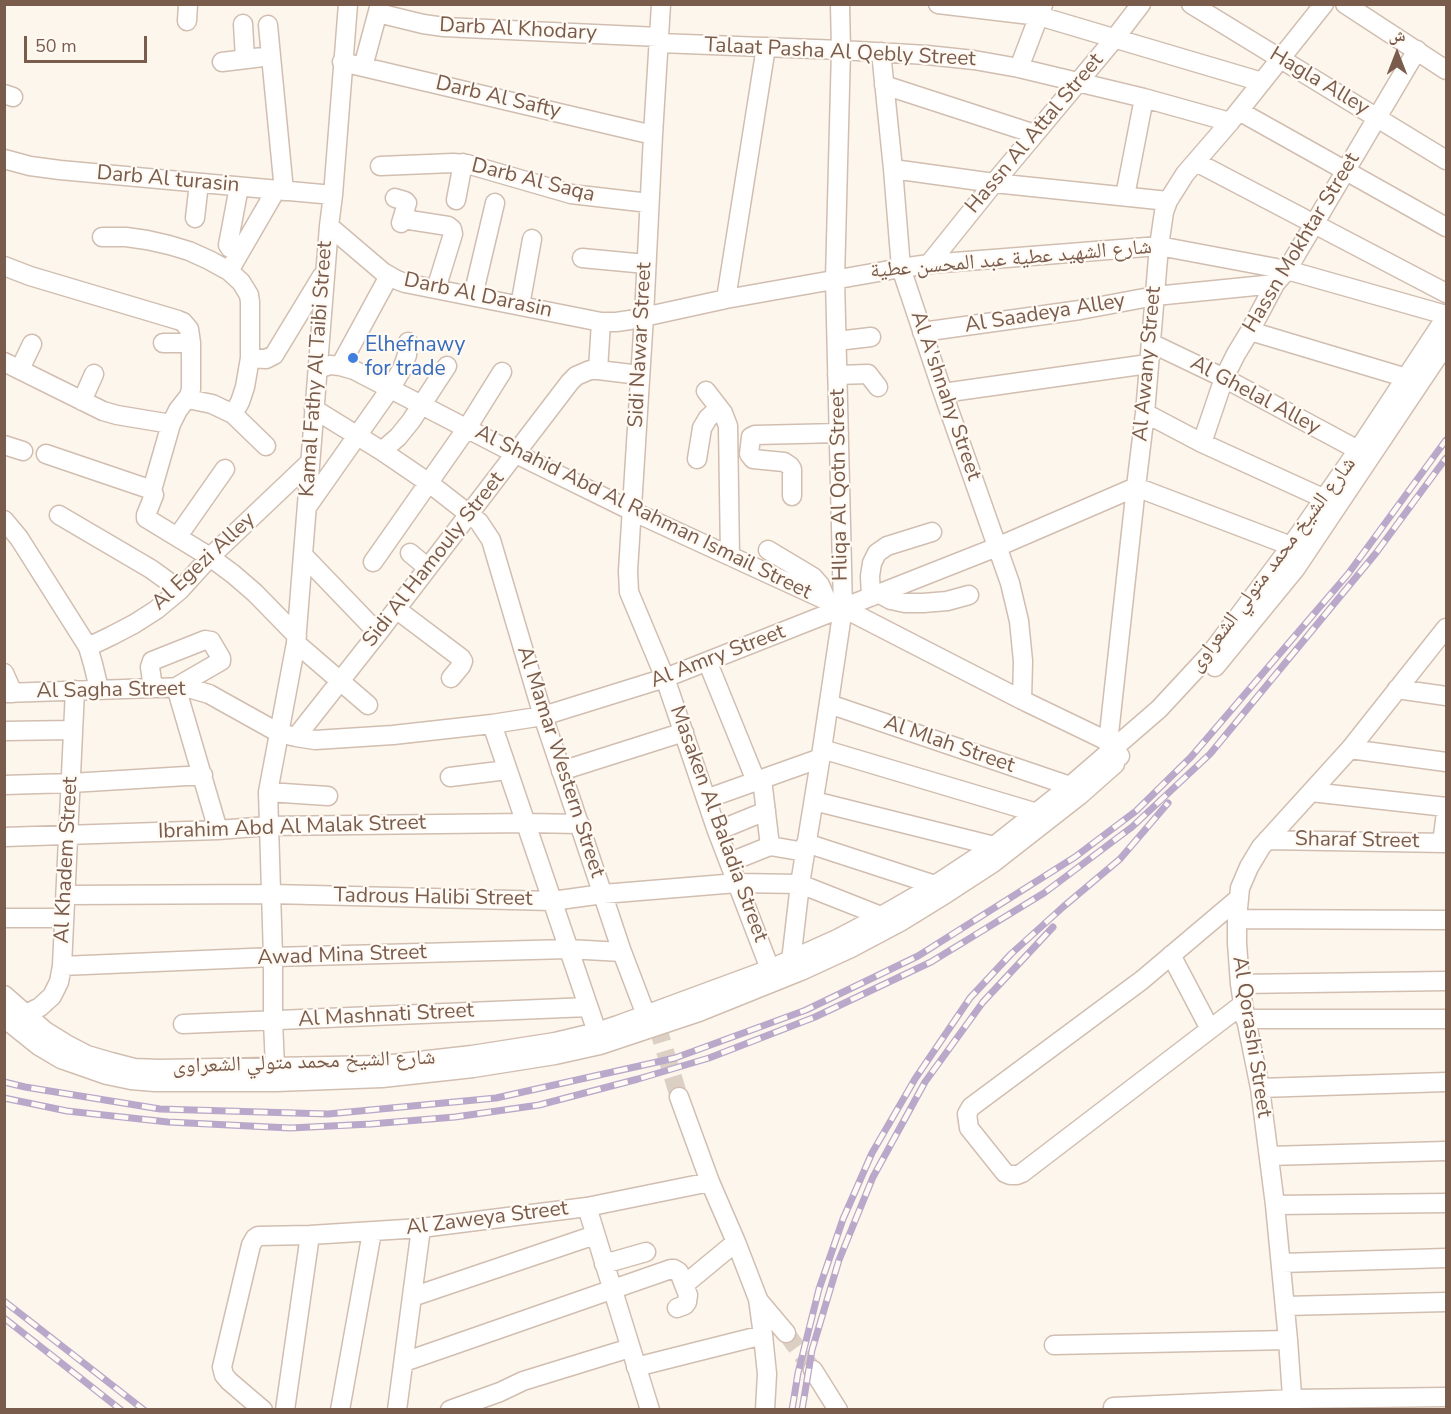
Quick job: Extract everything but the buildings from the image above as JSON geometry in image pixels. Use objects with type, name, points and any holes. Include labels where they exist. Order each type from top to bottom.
[{"type":"street","name":"Kamal Fathy Al Taibi Street","points":[[274,1067],[268,792],[287,735],[348,4]]},
{"type":"street","name":"Sidi Nawar Street","points":[[661,4],[628,571],[629,592],[665,678]]},
{"type":"street","name":"Hliqa Al Qotn Street","points":[[791,961],[800,884],[829,704],[835,605],[839,433],[835,279],[841,50],[840,4]]},
{"type":"street","points":[[938,4],[1041,10],[1115,39],[1262,81]]},
{"type":"street","name":"Hassn Al Attal Street","points":[[930,264],[994,183],[1115,39],[1141,4]]},
{"type":"street","name":"Hagla Alley","points":[[1191,4],[1446,160]]},
{"type":"street","name":"Al Awany Street","points":[[1115,750],[1136,487],[1164,212],[1180,180],[1324,4]]},
{"type":"street","points":[[1345,4],[1446,70]]},
{"type":"street","name":"Darb Al Khodary","points":[[379,9],[423,24],[444,27],[659,40]]},
{"type":"street","points":[[363,67],[379,9]]},
{"type":"street","points":[[1019,68],[1041,10]]},
{"type":"street","points":[[243,24],[245,59]]},
{"type":"street","points":[[229,271],[280,190],[269,131],[271,56],[268,25]]},
{"type":"street","name":"Talaat Pasha Al Qebly Street","points":[[659,40],[962,58],[1019,68],[1144,98],[1234,116],[1346,170],[1446,227]]},
{"type":"street","points":[[726,299],[766,47]]},
{"type":"street","name":"Hassn Mokhtar Street","points":[[1202,443],[1224,378],[1236,354],[1275,284],[1287,270],[1417,50]]},
{"type":"street","name":"Al A'shnahy Street","points":[[881,52],[901,268],[1010,583],[1019,621],[1023,661],[1022,700]]},
{"type":"street","points":[[222,62],[271,56]]},
{"type":"street","name":"Darb Al Safty","points":[[342,62],[653,135]]},
{"type":"street","points":[[884,85],[1035,134]]},
{"type":"street","points":[[1125,196],[1144,98]]},
{"type":"street","name":"Darb Al turasin","points":[[4,159],[30,166],[60,170],[333,195]]},
{"type":"street","points":[[1196,162],[1446,294]]},
{"type":"street","points":[[456,200],[463,163]]},
{"type":"street","name":"Darb Al Saqa","points":[[380,166],[463,163],[572,194],[649,203]]},
{"type":"street","points":[[893,169],[994,183],[1168,201]]},
{"type":"street","points":[[195,218],[199,183]]},
{"type":"street","points":[[239,187],[228,245],[240,253]]},
{"type":"street","points":[[395,198],[407,203],[402,221],[448,226],[452,229],[453,234],[436,289]]},
{"type":"street","points":[[473,296],[495,203]]},
{"type":"street","name":"Darb Al Darasin","points":[[329,226],[389,276],[405,283],[601,322],[616,322],[644,316]]},
{"type":"street","points":[[102,237],[126,237],[169,245],[199,256],[229,271],[241,282],[249,295],[251,310],[250,358],[245,387],[233,414]]},
{"type":"street","points":[[520,306],[532,239]]},
{"type":"street","name":"شارع الشهيد عطية عبد المحسن عطية","points":[[644,316],[835,279],[930,264],[1159,246],[1287,270],[1446,316]]},
{"type":"street","points":[[582,258],[646,264]]},
{"type":"street","points":[[4,266],[183,322],[189,329],[191,343],[188,399],[178,410],[171,424],[152,490],[154,495],[146,518],[178,536],[233,574],[255,593],[296,640],[368,705]]},
{"type":"street","points":[[250,358],[266,359],[274,355],[325,271]]},
{"type":"street","points":[[340,366],[389,276]]},
{"type":"street","name":"Al Saadeya Alley","points":[[922,332],[1080,310],[1155,296],[1275,284]]},
{"type":"street","name":"شارع الشيخ محمد متولي الشعراوى","points":[[4,995],[45,1031],[66,1044],[87,1055],[126,1066],[159,1069],[384,1065],[472,1055],[555,1042],[597,1032],[791,961],[881,916],[935,885],[994,846],[1115,750],[1159,709],[1211,653],[1291,546],[1359,450],[1446,316]]},
{"type":"street","points":[[601,322],[598,370],[640,375]]},
{"type":"street","points":[[1250,332],[1407,378]]},
{"type":"street","points":[[837,341],[871,337]]},
{"type":"street","points":[[307,507],[390,389],[402,369],[407,355],[408,342]]},
{"type":"street","points":[[163,343],[191,343]]},
{"type":"street","name":"Al Ghelal Alley","points":[[1151,343],[1224,378],[1359,450]]},
{"type":"street","points":[[32,344],[12,365],[110,413],[171,424]]},
{"type":"street","name":"شارع الشيخ محمد متولي الشعراوى","points":[[4,1018],[39,1046],[61,1059],[107,1075],[131,1080],[276,1082],[382,1078],[472,1068],[600,1045],[699,1012],[851,948],[900,922],[993,863],[1080,795],[1115,750],[1164,720],[1195,689],[1221,661],[1296,568],[1446,344]]},
{"type":"street","points":[[943,393],[1148,363]]},
{"type":"street","name":"Al Shahid Abd Al Rahman Ismail Street","points":[[318,369],[330,365],[354,370],[632,511],[835,605],[1103,739],[1115,750]]},
{"type":"street","points":[[382,451],[411,421],[447,366]]},
{"type":"street","name":"Sidi Al Hamouly Street","points":[[287,735],[340,681],[576,376],[590,370],[598,370]]},
{"type":"street","points":[[373,562],[467,428],[502,372]]},
{"type":"street","points":[[82,401],[94,374]]},
{"type":"street","points":[[837,375],[868,374],[878,387]]},
{"type":"street","points":[[706,392],[726,419],[729,434],[730,556]]},
{"type":"street","points":[[188,399],[212,404],[233,414],[266,446]]},
{"type":"street","points":[[697,459],[702,428],[708,418],[719,408]]},
{"type":"street","name":"Al Mamar Western Street","points":[[314,409],[429,483],[479,522],[491,540],[543,716],[622,952],[646,1015]]},
{"type":"street","points":[[1145,413],[1202,443],[1325,499]]},
{"type":"street","points":[[792,496],[790,466],[784,462],[753,459],[749,454],[751,437],[755,435],[839,433]]},
{"type":"street","points":[[4,445],[22,451]]},
{"type":"street","points":[[46,454],[152,490]]},
{"type":"street","name":"Al Egezi Alley","points":[[88,647],[134,624],[156,610],[180,590],[210,557],[310,462]]},
{"type":"street","points":[[178,536],[225,469]]},
{"type":"street","points":[[1136,487],[1291,546]]},
{"type":"street","name":"Al Amry Street","points":[[287,735],[315,740],[393,735],[543,716],[708,663],[835,605],[876,596],[1136,487]]},
{"type":"street","points":[[59,514],[151,569],[180,590]]},
{"type":"street","points":[[4,520],[20,538],[88,647],[99,689]]},
{"type":"street","points":[[932,532],[887,546],[877,553],[872,563],[870,576],[876,596],[905,603],[923,603],[948,601],[969,595]]},
{"type":"street","points":[[768,550],[813,577],[835,605]]},
{"type":"street","points":[[410,553],[428,568]]},
{"type":"street","points":[[303,555],[378,633]]},
{"type":"street","points":[[396,609],[461,658],[463,661],[461,666],[451,678]]},
{"type":"street","name":"Al Qorashi Street","points":[[1293,1404],[1282,1263],[1269,1156],[1260,1088],[1240,984],[1237,919],[1240,888],[1249,867],[1267,840],[1350,748],[1444,635]]},
{"type":"street","points":[[153,688],[150,668],[152,661],[205,640],[211,641],[221,658],[220,661],[176,687],[218,830]]},
{"type":"street","points":[[708,663],[759,780],[766,810],[770,846]]},
{"type":"street","points":[[4,672],[9,693]]},
{"type":"street","name":"Masaken Al Baladia Street","points":[[665,678],[717,831],[771,969]]},
{"type":"street","name":"Al Sagha Street","points":[[9,693],[176,687],[193,689],[209,694],[287,735]]},
{"type":"street","points":[[1397,689],[1446,696]]},
{"type":"street","name":"Al Khadem Street","points":[[26,1014],[40,1007],[52,996],[59,981],[62,966],[75,690]]},
{"type":"street","name":"Al Mlah Street","points":[[829,704],[1070,786]]},
{"type":"street","points":[[492,724],[597,1032]]},
{"type":"street","points":[[4,731],[73,730]]},
{"type":"street","points":[[561,771],[684,732]]},
{"type":"street","points":[[1350,748],[1446,762]]},
{"type":"street","points":[[706,799],[822,754],[1037,813]]},
{"type":"street","points":[[450,777],[507,770]]},
{"type":"street","points":[[4,785],[203,776]]},
{"type":"street","points":[[268,792],[328,796]]},
{"type":"street","points":[[1311,792],[1446,807]]},
{"type":"street","points":[[814,801],[994,846]]},
{"type":"street","points":[[717,831],[766,810]]},
{"type":"street","points":[[1444,843],[1446,813]]},
{"type":"street","name":"Ibrahim Abd Al Malak Street","points":[[4,837],[218,830],[268,826],[526,823],[580,825]]},
{"type":"street","name":"Sharaf Street","points":[[1267,840],[1444,843]]},
{"type":"street","points":[[730,862],[770,846],[806,848],[935,885]]},
{"type":"street","name":"Tadrous Halibi Street","points":[[66,895],[272,894],[552,901],[603,894],[737,883],[800,884]]},
{"type":"street","points":[[800,884],[881,916]]},
{"type":"street","points":[[1239,898],[1142,980],[971,1107],[967,1114],[969,1128],[1005,1173],[1010,1175],[1023,1173],[1210,1029],[1244,1012],[1446,1019]]},
{"type":"street","points":[[4,918],[64,918]]},
{"type":"street","points":[[1237,919],[1446,920]]},
{"type":"street","name":"Awad Mina Street","points":[[62,966],[273,957],[568,949],[622,952]]},
{"type":"street","points":[[1171,956],[1210,1029]]},
{"type":"street","points":[[1240,984],[1446,981]]},
{"type":"street","name":"Al Mashnati Street","points":[[183,1024],[588,1007]]},
{"type":"street","points":[[4,1018],[26,1014]]},
{"type":"street","points":[[1260,1088],[1446,1082]]},
{"type":"street","points":[[679,1097],[710,1182],[758,1299],[767,1374],[765,1410]]},
{"type":"street","points":[[1269,1156],[1446,1151]]},
{"type":"street","name":"Al Zaweya Street","points":[[263,1410],[229,1381],[222,1367],[252,1241],[258,1236],[420,1228],[587,1207],[710,1182]]},
{"type":"street","points":[[1275,1205],[1446,1203]]},
{"type":"street","points":[[587,1207],[650,1410]]},
{"type":"street","points":[[398,1410],[420,1228]]},
{"type":"street","points":[[340,1410],[372,1232]]},
{"type":"street","points":[[285,1410],[310,1235]]},
{"type":"street","points":[[412,1297],[595,1235]]},
{"type":"street","points":[[684,1285],[736,1242]]},
{"type":"street","points":[[604,1264],[646,1252]]},
{"type":"street","points":[[1282,1263],[1446,1258]]},
{"type":"street","points":[[404,1362],[674,1269],[679,1272],[688,1294],[685,1305],[676,1308]]},
{"type":"street","points":[[758,1299],[786,1333]]},
{"type":"street","points":[[1285,1306],[1446,1302]]},
{"type":"street","points":[[636,1367],[763,1335]]},
{"type":"street","points":[[1054,1345],[1288,1340]]},
{"type":"street","points":[[450,1410],[501,1392],[524,1381],[630,1348]]},
{"type":"street","points":[[813,1370],[838,1410]]},
{"type":"street","points":[[1113,1407],[1293,1404],[1446,1397]]},
{"type":"tunnel","points":[[657,1025],[679,1097]]},
{"type":"tunnel","points":[[786,1333],[813,1370]]},
{"type":"railway","points":[[4,1082],[160,1109],[328,1114],[496,1098],[675,1058],[806,1010],[918,956],[1075,857],[1136,811],[1191,757],[1348,574],[1446,440]]},
{"type":"railway","points":[[4,1098],[67,1111],[168,1122],[290,1128],[455,1117],[539,1105],[638,1079],[709,1058],[815,1017],[931,962],[1044,893],[1132,827],[1210,754],[1376,553],[1446,458]]},
{"type":"railway","points":[[792,1410],[798,1373],[819,1289],[843,1219],[872,1153],[915,1079],[970,998],[1011,954],[1120,859],[1168,803]]},
{"type":"railway","points":[[802,1410],[812,1350],[839,1260],[873,1177],[925,1082],[983,1002],[1053,927]]},
{"type":"railway","points":[[4,1301],[144,1410]]},
{"type":"railway","points":[[4,1318],[121,1410]]},
{"type":"place","name":"Elhefnawy for trade","points":[[353,358]]}]
